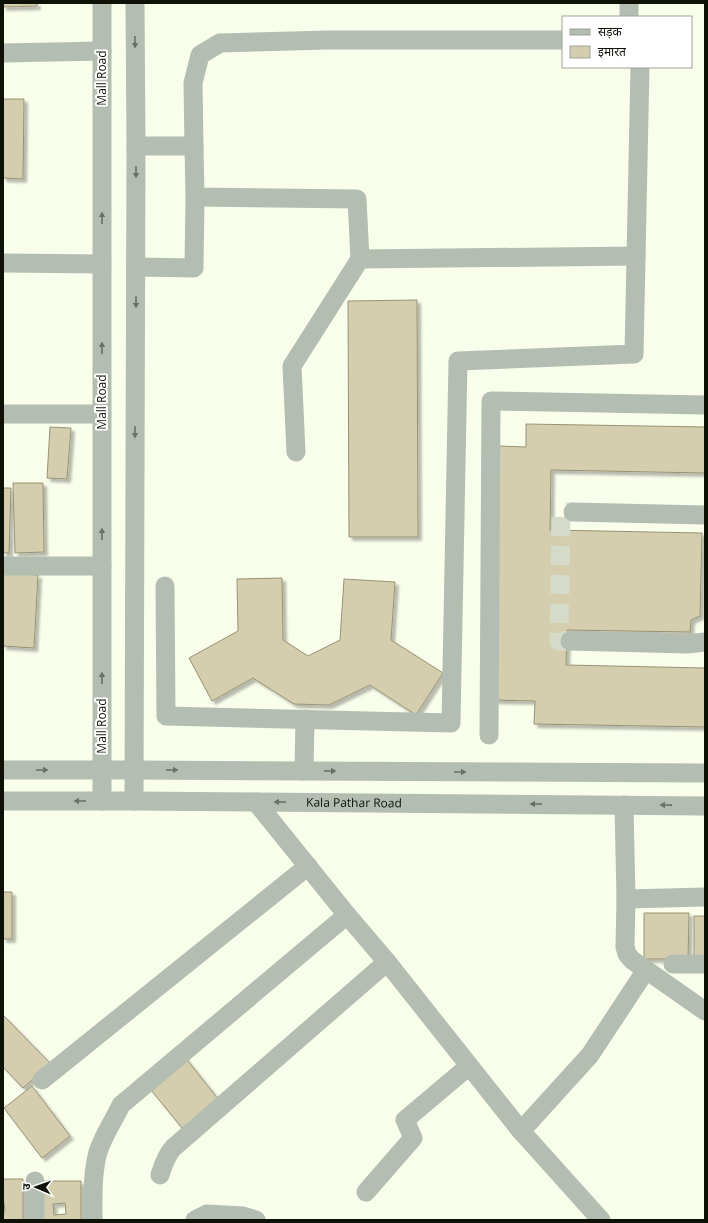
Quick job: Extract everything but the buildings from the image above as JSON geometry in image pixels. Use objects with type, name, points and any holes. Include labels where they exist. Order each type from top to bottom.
[{"type":"street","name":"Mall Road","points":[[102,3],[102,801]]},
{"type":"street","points":[[134,801],[136,267],[135,3]]},
{"type":"street","points":[[629,3],[629,16]]},
{"type":"street","points":[[136,267],[194,268],[195,197],[193,83],[200,55],[220,43],[336,40],[562,40]]},
{"type":"street","points":[[3,53],[102,52]]},
{"type":"street","points":[[165,586],[166,716],[451,723],[458,362],[634,354],[640,68]]},
{"type":"street","points":[[136,146],[194,146]]},
{"type":"street","points":[[195,197],[357,199],[360,259],[292,366],[296,452]]},
{"type":"street","points":[[360,259],[636,256]]},
{"type":"street","points":[[3,263],[102,264]]},
{"type":"street","points":[[489,736],[492,402],[705,405]]},
{"type":"street","points":[[3,414],[102,414]]},
{"type":"street","points":[[573,512],[705,515]]},
{"type":"street","points":[[3,566],[102,566]]},
{"type":"street","points":[[570,641],[687,644],[705,642]]},
{"type":"street","points":[[304,771],[305,719]]},
{"type":"street","points":[[3,770],[705,773]]},
{"type":"street","name":"Kala Pathar Road","points":[[3,801],[705,806]]},
{"type":"street","points":[[256,802],[387,962],[521,1131],[601,1220]]},
{"type":"street","points":[[624,805],[626,899],[625,947],[627,954],[632,960],[705,1011]]},
{"type":"street","points":[[42,1080],[308,866]]},
{"type":"street","points":[[626,899],[705,897]]},
{"type":"street","points":[[93,1220],[94,1172],[98,1152],[122,1105],[347,915]]},
{"type":"street","points":[[160,1175],[167,1154],[173,1148],[387,962]]},
{"type":"street","points":[[673,964],[705,964]]},
{"type":"street","points":[[521,1131],[590,1055],[646,970]]},
{"type":"street","points":[[366,1192],[413,1138],[405,1120],[469,1066]]},
{"type":"street","points":[[35,1181],[35,1220]]},
{"type":"street","points":[[195,1220],[207,1214],[243,1216],[256,1220]]},
{"type":"tunnel","points":[[570,641],[559,641],[561,512],[573,512]]}]
